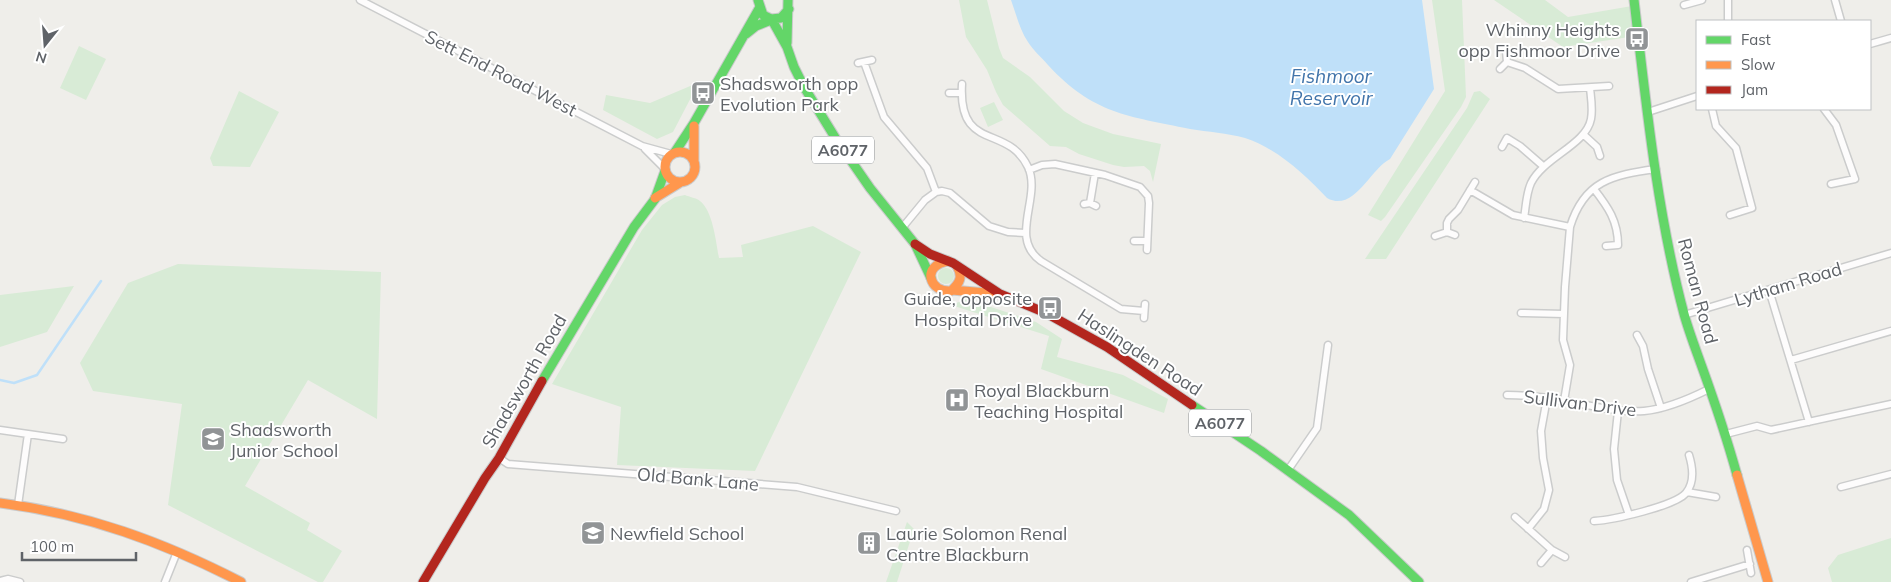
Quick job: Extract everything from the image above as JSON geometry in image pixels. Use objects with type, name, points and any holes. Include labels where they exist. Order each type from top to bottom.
[{"type":"main road","name":"Roman Road","points":[[1634,0],[1656,169],[1668,243],[1684,315],[1726,434],[1768,582]]},
{"type":"main road","name":"A6077","points":[[759,3],[763,15],[772,20],[787,46],[794,68],[804,87],[836,139],[870,188],[915,244],[933,284],[940,290],[952,290]]},
{"type":"main road","name":"Shadsworth Road","points":[[423,582],[499,458],[526,408],[634,227],[655,198],[665,170],[667,158],[673,153],[694,123],[744,35],[759,3]]},
{"type":"main road","name":"A6077","points":[[772,20],[784,17],[789,4]]},
{"type":"main road","name":"A6077","points":[[787,46],[789,4]]},
{"type":"main road","name":"Shadsworth Road","points":[[744,35],[756,26],[772,20]]},
{"type":"main road","name":"Shadsworth Road","points":[[655,198],[681,182],[686,181],[693,174],[695,170],[692,145],[694,123]]},
{"type":"main road","points":[[673,153],[689,154],[694,162]]},
{"type":"main road","points":[[665,170],[671,180],[681,182]]},
{"type":"main road","name":"A6077","points":[[915,244],[930,254],[957,266]]},
{"type":"main road","points":[[931,278],[935,265],[944,261],[948,262]]},
{"type":"main road","points":[[952,290],[959,284],[960,270],[957,266]]},
{"type":"main road","name":"Haslingden Road","points":[[957,266],[1000,294],[1046,313],[1107,347],[1288,470],[1344,510],[1419,582]]},
{"type":"main road","name":"Haslingden Road","points":[[952,290],[1000,294]]},
{"type":"main road","points":[[0,503],[84,519],[144,538],[241,582]]},
{"type":"street","name":"Sett End Road West","points":[[360,0],[642,146],[673,153]]},
{"type":"street","points":[[1684,5],[1702,0]]},
{"type":"street","points":[[1728,0],[1728,20]]},
{"type":"street","points":[[1836,0],[1841,20]]},
{"type":"street","points":[[1871,44],[1891,38]]},
{"type":"street","points":[[1506,51],[1507,62]]},
{"type":"street","points":[[872,60],[861,62],[884,117],[926,168],[936,192]]},
{"type":"street","points":[[1500,69],[1507,62]]},
{"type":"street","points":[[1507,62],[1525,68],[1558,89],[1609,86]]},
{"type":"street","points":[[962,84],[963,111],[974,127],[982,133],[1014,148],[1022,155],[1029,170],[1031,191],[1026,233],[1030,250],[1041,261],[1122,309],[1144,311]]},
{"type":"street","points":[[1524,218],[1531,184],[1543,166],[1584,135],[1591,120],[1590,88]]},
{"type":"street","points":[[949,93],[961,93]]},
{"type":"street","points":[[1648,112],[1696,96]]},
{"type":"street","points":[[1712,110],[1716,126],[1736,148],[1752,208],[1730,216]]},
{"type":"street","points":[[1825,110],[1836,125],[1855,179],[1831,184]]},
{"type":"street","points":[[1584,135],[1597,146],[1600,156]]},
{"type":"street","points":[[1502,147],[1507,138],[1520,146],[1543,166]]},
{"type":"street","name":"Sett End Road West","points":[[642,146],[665,170]]},
{"type":"street","points":[[1029,170],[1042,165],[1055,164],[1126,181],[1144,190],[1148,196],[1149,203],[1147,250]]},
{"type":"street","points":[[1564,401],[1570,365],[1563,340],[1570,227],[1580,201],[1610,178],[1656,169]]},
{"type":"street","points":[[1090,204],[1095,173]]},
{"type":"street","points":[[1447,232],[1449,219],[1458,210],[1475,182]]},
{"type":"street","points":[[1594,189],[1612,213],[1617,225],[1618,245],[1606,246]]},
{"type":"street","points":[[1470,190],[1506,212],[1524,218],[1570,227]]},
{"type":"street","points":[[902,228],[925,200],[936,192],[942,191],[950,193],[989,226],[1008,232],[1026,233]]},
{"type":"street","points":[[1436,236],[1447,232],[1455,235]]},
{"type":"street","points":[[1134,241],[1147,242]]},
{"type":"street","name":"Lytham Road","points":[[1684,315],[1891,253]]},
{"type":"street","points":[[1770,290],[1809,422]]},
{"type":"street","points":[[1521,313],[1564,314]]},
{"type":"street","points":[[1791,360],[1891,331]]},
{"type":"street","points":[[1636,335],[1643,346],[1648,369],[1662,408]]},
{"type":"street","points":[[1288,470],[1317,428],[1328,345]]},
{"type":"street","name":"Sullivan Drive","points":[[1507,395],[1547,398],[1618,411],[1644,411],[1662,408],[1695,396],[1709,388]]},
{"type":"street","points":[[1528,529],[1540,515],[1548,498],[1549,490],[1543,458],[1541,431],[1547,398]]},
{"type":"street","points":[[1726,434],[1757,426],[1770,430],[1891,404]]},
{"type":"street","points":[[1618,411],[1614,449],[1617,480],[1629,515]]},
{"type":"street","points":[[0,430],[63,439]]},
{"type":"street","points":[[18,505],[28,434]]},
{"type":"street","points":[[1594,521],[1609,521],[1678,500],[1687,492],[1692,482],[1693,469],[1689,455]]},
{"type":"street","name":"Old Bank Lane","points":[[499,458],[508,464],[797,487],[896,511]]},
{"type":"street","points":[[1841,487],[1891,474]]},
{"type":"street","points":[[1687,492],[1716,497]]},
{"type":"street","points":[[1515,517],[1552,550],[1565,557]]},
{"type":"street","points":[[1541,564],[1552,550]]},
{"type":"street","points":[[1747,550],[1751,573]]},
{"type":"street","points":[[165,582],[177,552]]},
{"type":"street","points":[[1691,582],[1750,564]]},
{"type":"street","points":[[0,581],[8,578],[20,582]]},
{"type":"green space","points":[[959,0],[987,0],[1003,58],[1030,77],[1064,111],[1083,123],[1113,134],[1161,144],[1153,182],[1150,171],[1144,166],[1124,167],[1113,165],[1079,154],[1066,147],[1050,146],[1003,105],[987,70],[966,37]]},
{"type":"green space","points":[[1432,0],[1462,0],[1466,97],[1461,107],[1381,221],[1368,215],[1445,91]]},
{"type":"green space","points":[[1494,0],[1545,0],[1568,17],[1632,6],[1636,36],[1563,47]]},
{"type":"green space","points":[[79,46],[106,59],[86,100],[60,88]]},
{"type":"green space","points":[[695,84],[697,86],[673,132],[657,139],[603,110],[606,95],[650,103]]},
{"type":"green space","points":[[239,91],[279,112],[250,167],[213,166],[210,158]]},
{"type":"green space","points":[[1480,91],[1490,99],[1386,259],[1365,259],[1467,108],[1474,92]]},
{"type":"green space","points":[[994,102],[1003,120],[988,127],[980,108]]},
{"type":"green space","points":[[685,195],[699,200],[708,212],[719,258],[743,257],[741,245],[813,226],[861,252],[755,471],[617,465],[621,407],[552,384],[642,230],[662,205],[675,197]]},
{"type":"green space","name":"Shadsworth Junior School","points":[[178,264],[381,272],[377,419],[308,380],[245,486],[310,523],[307,530],[342,551],[323,582],[318,582],[168,505],[182,404],[93,391],[80,363],[128,283]]},
{"type":"green space","points":[[943,268],[949,268],[954,273],[952,282],[943,284],[938,279],[938,273]]},
{"type":"green space","points":[[74,286],[47,332],[0,347],[0,295]]},
{"type":"green space","points":[[967,299],[1036,322],[1062,339],[1057,357],[1123,375],[1168,399],[1164,413],[1041,369],[1049,336],[951,305]]},
{"type":"green space","points":[[907,522],[914,529],[897,582],[886,582]]},
{"type":"green space","points":[[1891,538],[1891,582],[1832,582],[1828,568],[1838,555]]},
{"type":"water","name":"Fishmoor Reservoir","points":[[1011,0],[1422,0],[1434,89],[1390,159],[1354,195],[1345,200],[1337,201],[1327,198],[1310,180],[1280,156],[1245,138],[1130,116],[1096,103],[1080,94],[1064,81],[1030,45],[1020,27]]},
{"type":"waterway","points":[[0,380],[14,383],[37,375],[101,281]]},
{"type":"traffic: fast","points":[[758,0],[763,15],[771,19],[781,18],[789,9]]},
{"type":"traffic: fast","points":[[787,43],[788,0]]},
{"type":"traffic: fast","points":[[1634,0],[1653,158],[1666,237],[1686,321],[1721,421],[1737,475]]},
{"type":"traffic: fast","points":[[675,152],[694,123],[760,7]]},
{"type":"traffic: fast","points":[[746,34],[756,26],[771,20]]},
{"type":"traffic: fast","points":[[772,20],[787,47],[804,87],[836,139],[870,188],[915,244],[931,278]]},
{"type":"traffic: fast","points":[[542,381],[634,227],[655,199],[665,171]]},
{"type":"traffic: fast","points":[[1192,405],[1261,451],[1349,515],[1419,582]]},
{"type":"traffic: slow","points":[[694,126],[694,160]]},
{"type":"traffic: slow","points":[[680,152],[691,156],[695,167],[691,178],[680,182],[669,178],[665,167],[669,156],[680,152]]},
{"type":"traffic: slow","points":[[655,198],[681,182]]},
{"type":"traffic: slow","points":[[948,261],[939,264],[931,273],[933,284],[938,288],[951,291],[957,285],[960,280],[957,266]]},
{"type":"traffic: slow","points":[[952,290],[998,294]]},
{"type":"traffic: slow","points":[[1737,475],[1768,582]]},
{"type":"traffic: slow","points":[[0,503],[63,514],[94,522],[183,554],[241,582]]},
{"type":"traffic: jam","points":[[915,244],[930,254],[953,263],[1000,294],[1046,313],[1107,347],[1192,405]]},
{"type":"traffic: jam","points":[[423,582],[499,458],[542,381]]},
{"type":"place","name":"Whinny Heights opp Fishmoor Drive","points":[[1637,39]]},
{"type":"place","name":"Shadsworth opp Evolution Park","points":[[703,93]]},
{"type":"place","name":"Guide, opposite Hospital Drive","points":[[1050,308]]},
{"type":"place","name":"Royal Blackburn Teaching Hospital","points":[[957,400]]},
{"type":"place","name":"Shadsworth Junior School","points":[[213,439]]},
{"type":"place","name":"Newfield School","points":[[593,533]]},
{"type":"place","name":"Laurie Solomon Renal Centre Blackburn","points":[[869,543]]}]
